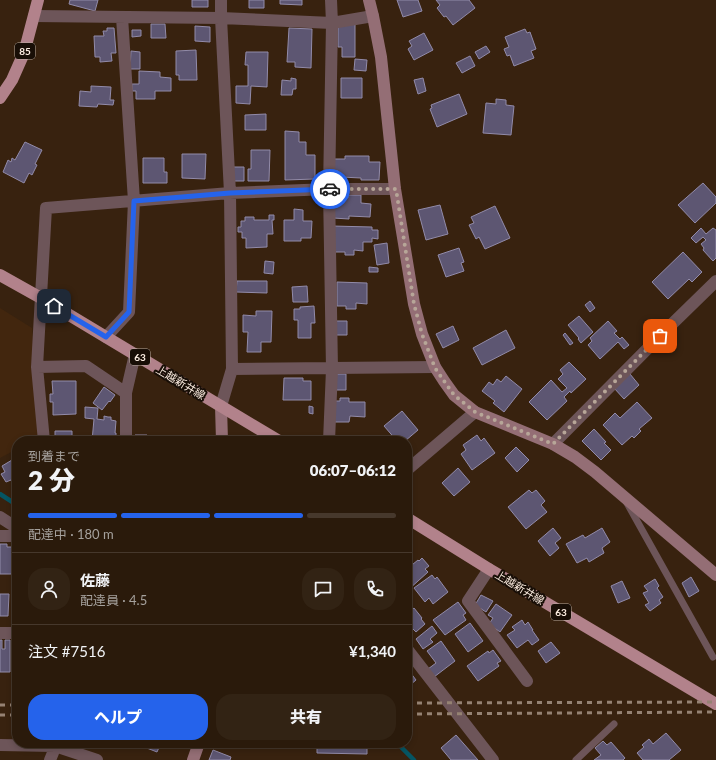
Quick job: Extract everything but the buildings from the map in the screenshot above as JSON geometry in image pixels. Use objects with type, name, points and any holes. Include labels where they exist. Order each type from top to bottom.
[{"type":"main road","name":"85","points":[[0,98],[12,80],[24,53],[38,0]]},
{"type":"main road","name":"上越新井線","points":[[0,275],[136,354],[271,436]]},
{"type":"main road","name":"上越新井線","points":[[412,521],[489,569],[716,704]]},
{"type":"street","points":[[221,0],[230,193],[232,369],[221,406],[222,436]]},
{"type":"street","points":[[329,436],[332,369],[329,190],[332,0]]},
{"type":"street","points":[[369,0],[381,57],[396,189],[414,304],[422,334],[435,368],[454,395],[475,412],[553,444],[580,461],[595,472],[716,575]]},
{"type":"street","points":[[34,16],[221,18],[332,23],[373,16]]},
{"type":"street","points":[[106,337],[129,312],[134,201],[122,17]]},
{"type":"street","points":[[44,436],[37,367],[46,208],[230,193],[396,189]]},
{"type":"street","points":[[553,444],[659,336],[716,281]]},
{"type":"street","points":[[126,436],[126,393],[136,354]]},
{"type":"street","points":[[37,367],[86,366],[126,393]]},
{"type":"street","points":[[232,369],[435,368]]},
{"type":"street","points":[[412,466],[475,412]]},
{"type":"street","points":[[0,517],[12,525]]},
{"type":"street","points":[[0,536],[12,536]]},
{"type":"street","points":[[489,569],[468,601],[527,681]]},
{"type":"street","points":[[0,633],[12,633]]},
{"type":"street","points":[[412,655],[493,760]]},
{"type":"street","points":[[0,746],[12,746]]},
{"type":"street","points":[[50,760],[55,748]]},
{"type":"street","points":[[64,748],[97,760]]},
{"type":"street","points":[[193,760],[197,748]]},
{"type":"lane","points":[[623,496],[713,657]]},
{"type":"lane","points":[[576,760],[614,724]]},
{"type":"shaded area","points":[[0,308],[32,328],[38,436],[12,436],[12,452],[0,458]]},
{"type":"waterway","points":[[0,494],[12,502]]},
{"type":"waterway","points":[[402,748],[414,760]]},
{"type":"railway","points":[[412,703],[716,702]]},
{"type":"railway","points":[[0,705],[12,705]]},
{"type":"railway","points":[[412,714],[716,712]]},
{"type":"railway","points":[[0,715],[12,715]]},
{"type":"way so far","points":[[330,189],[396,189],[414,304],[422,334],[435,368],[454,395],[475,412],[553,444],[660,336]]},
{"type":"route","points":[[54,306],[106,337],[129,312],[134,201],[230,193],[330,189]]}]
